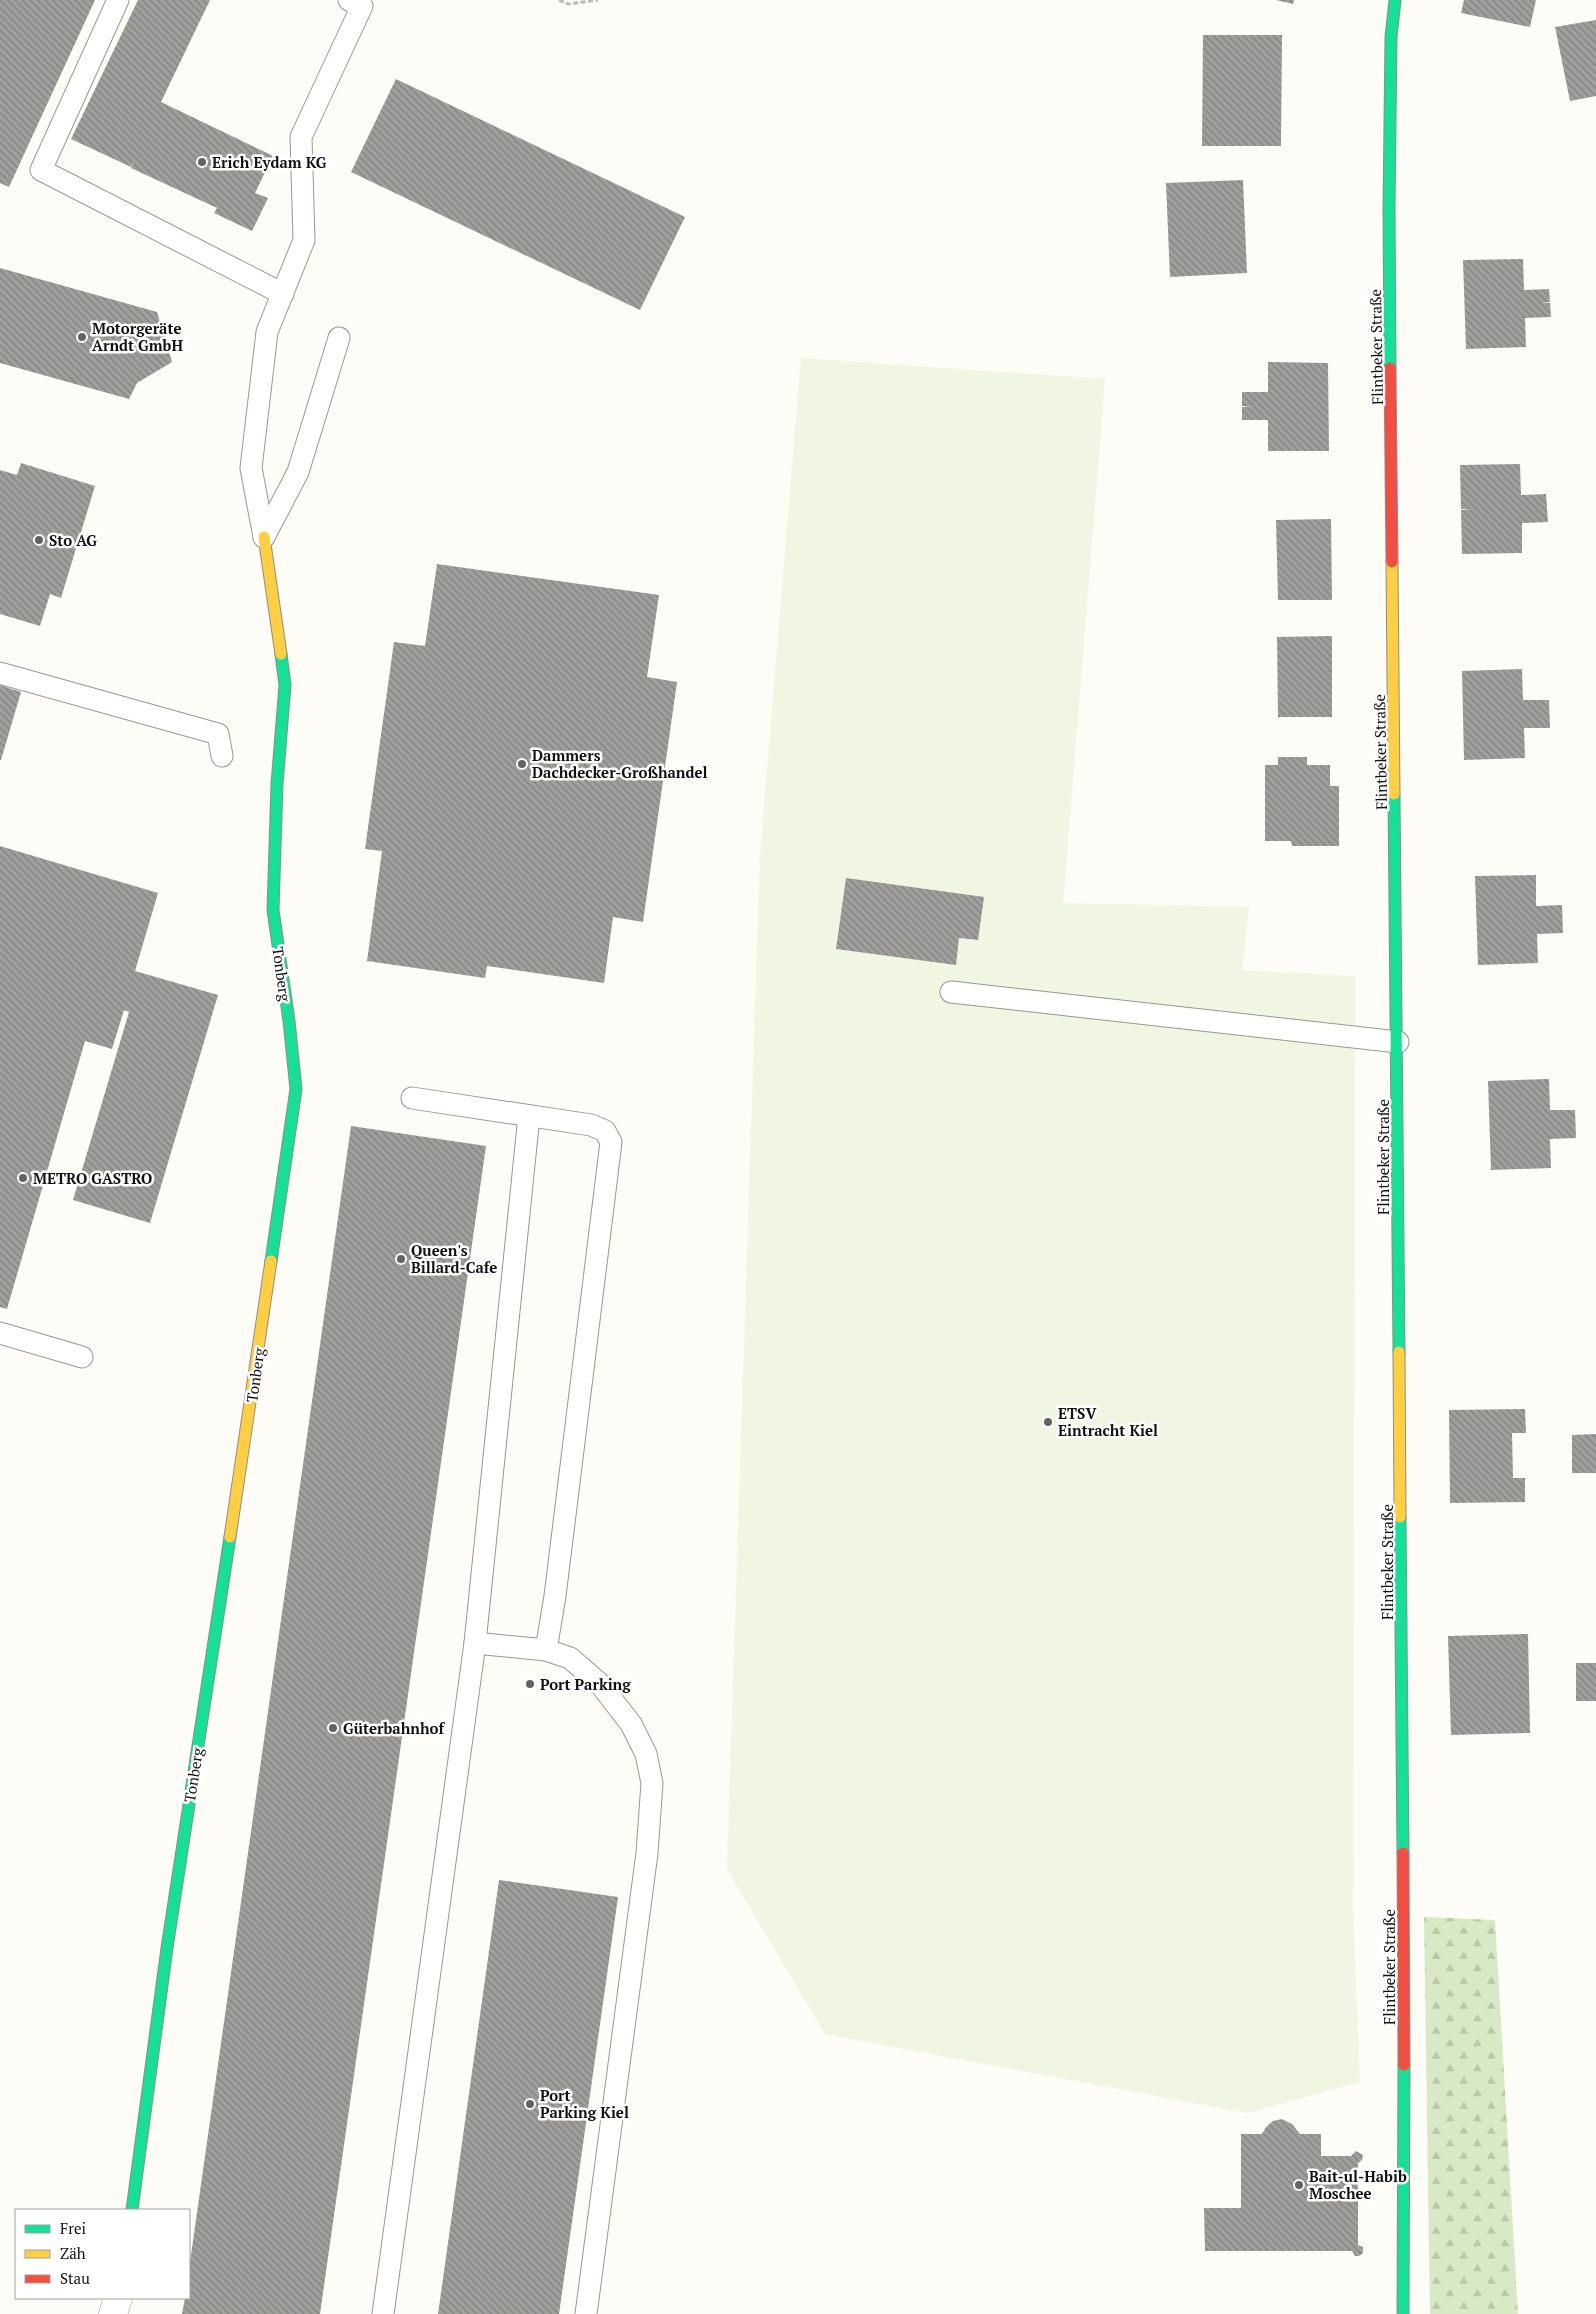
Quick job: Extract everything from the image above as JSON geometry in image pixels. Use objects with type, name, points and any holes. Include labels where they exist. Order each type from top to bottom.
[{"type":"street","name":"Flintbeker Straße","points":[[1395,0],[1391,38],[1389,208],[1398,1042],[1404,1917],[1403,2314]]},
{"type":"street","name":"Tonberg","points":[[132,2209],[167,1948],[250,1406],[296,1089],[289,1021],[272,910],[277,784],[285,685],[264,537]]},
{"type":"street","points":[[113,2314],[118,2299]]},
{"type":"lane","points":[[118,0],[41,170],[282,294]]},
{"type":"lane","points":[[264,537],[251,468],[267,332],[304,240],[301,137],[362,6],[349,0]]},
{"type":"lane","points":[[264,537],[298,472],[339,338]]},
{"type":"lane","points":[[0,672],[218,734],[222,756]]},
{"type":"lane","points":[[951,992],[1398,1042]]},
{"type":"lane","points":[[412,1098],[591,1125],[605,1131],[611,1142],[555,1596],[546,1650]]},
{"type":"lane","points":[[383,2314],[474,1643],[528,1116]]},
{"type":"lane","points":[[0,1333],[82,1357]]},
{"type":"lane","points":[[474,1643],[546,1650],[570,1658],[600,1684],[631,1724],[646,1754],[652,1783],[647,1853],[586,2314]]},
{"type":"path","points":[[559,0],[568,4],[598,0]]},
{"type":"green space","name":"ETSV Eintracht Kiel","points":[[801,358],[1105,379],[1063,903],[1249,907],[1242,970],[1355,976],[1353,1915],[1360,2082],[1247,2113],[825,2034],[727,1869],[760,855]]},
{"type":"green space","points":[[1424,1917],[1495,1920],[1518,2314],[1430,2314]]},
{"type":"building","points":[[0,0],[95,0],[9,187],[0,183]]},
{"type":"building","points":[[138,0],[210,0],[161,102],[273,156],[255,193],[268,198],[252,231],[214,213],[217,208],[131,168],[136,157],[131,167],[71,139]]},
{"type":"building","points":[[1276,0],[1294,0],[1293,4]]},
{"type":"building","points":[[1464,0],[1536,0],[1530,27],[1461,13]]},
{"type":"building","points":[[1596,20],[1596,96],[1570,101],[1555,27]]},
{"type":"building","points":[[1203,35],[1282,35],[1281,146],[1202,146]]},
{"type":"building","points":[[396,79],[685,217],[640,310],[351,172]]},
{"type":"building","points":[[1243,180],[1247,273],[1170,277],[1166,183]]},
{"type":"building","points":[[1523,259],[1524,290],[1549,289],[1550,302],[1541,303],[1550,303],[1551,317],[1525,318],[1526,347],[1466,349],[1463,260]]},
{"type":"building","name":"Motorgeräte Arndt GmbH","points":[[0,268],[157,312],[172,362],[137,383],[129,399],[0,363]]},
{"type":"building","points":[[1268,362],[1328,363],[1329,451],[1268,451],[1268,420],[1242,420],[1242,407],[1252,407],[1242,406],[1242,392],[1268,392]]},
{"type":"building","name":"Sto AG","points":[[21,463],[95,486],[61,598],[50,594],[40,626],[0,614],[0,470],[17,475]]},
{"type":"building","points":[[1520,464],[1521,495],[1546,494],[1548,522],[1522,523],[1522,553],[1462,554],[1461,510],[1472,509],[1461,509],[1460,465]]},
{"type":"building","points":[[1331,519],[1332,600],[1278,600],[1276,520]]},
{"type":"building","name":"Dammers Dachdecker-Großhandel","points":[[437,564],[659,595],[647,677],[677,682],[643,922],[613,917],[604,983],[487,966],[485,978],[367,961],[382,851],[365,849],[394,642],[425,646]]},
{"type":"building","points":[[1332,636],[1332,717],[1278,717],[1277,637]]},
{"type":"building","points":[[1522,669],[1523,700],[1549,700],[1550,728],[1524,728],[1525,758],[1464,760],[1462,671]]},
{"type":"building","points":[[0,685],[21,692],[1,760],[0,760]]},
{"type":"building","points":[[1278,757],[1307,757],[1307,765],[1330,765],[1330,786],[1339,786],[1339,846],[1292,846],[1291,841],[1265,841],[1265,765],[1278,765]]},
{"type":"building","name":"METRO GASTRO","points":[[0,846],[158,893],[135,971],[218,995],[150,1223],[73,1200],[129,1012],[124,1010],[112,1049],[85,1041],[7,1309],[0,1307]]},
{"type":"building","points":[[1536,875],[1536,906],[1562,905],[1563,933],[1537,934],[1538,963],[1478,965],[1475,876]]},
{"type":"building","points":[[846,878],[984,897],[978,940],[959,938],[956,965],[836,949]]},
{"type":"building","points":[[1549,1079],[1550,1110],[1575,1110],[1576,1138],[1550,1139],[1551,1168],[1491,1170],[1488,1081]]},
{"type":"building","name":"Güterbahnhof","points":[[351,1126],[486,1146],[320,2314],[182,2314],[185,2299],[190,2299],[190,2262]]},
{"type":"building","points":[[1525,1409],[1526,1433],[1512,1433],[1513,1478],[1525,1478],[1525,1502],[1450,1503],[1449,1410]]},
{"type":"building","points":[[1596,1434],[1596,1473],[1572,1473],[1572,1435]]},
{"type":"building","points":[[1528,1634],[1530,1733],[1451,1735],[1448,1636]]},
{"type":"building","points":[[1576,1663],[1596,1663],[1596,1701],[1576,1701]]},
{"type":"building","points":[[499,1880],[618,1897],[559,2314],[438,2314]]},
{"type":"building","name":"Bait-ul-Habib Moschee","points":[[1282,2119],[1292,2124],[1300,2134],[1321,2134],[1321,2156],[1351,2156],[1356,2151],[1363,2155],[1362,2160],[1358,2163],[1358,2245],[1363,2247],[1363,2253],[1359,2256],[1355,2256],[1352,2251],[1205,2251],[1204,2208],[1241,2208],[1241,2134],[1262,2134],[1273,2121]]},
{"type":"traffic: fast","points":[[1390,368],[1391,37],[1395,0]]},
{"type":"traffic: fast","points":[[271,1261],[296,1089],[289,1021],[273,910],[277,784],[285,685],[281,654]]},
{"type":"traffic: fast","points":[[1394,794],[1399,1352]]},
{"type":"traffic: fast","points":[[1400,1517],[1403,1853]]},
{"type":"traffic: fast","points":[[132,2209],[167,1948],[230,1537]]},
{"type":"traffic: fast","points":[[1403,2314],[1404,2065]]},
{"type":"traffic: slow","points":[[264,537],[281,654]]},
{"type":"traffic: slow","points":[[1392,562],[1394,794]]},
{"type":"traffic: slow","points":[[230,1537],[271,1261]]},
{"type":"traffic: slow","points":[[1399,1352],[1400,1517]]},
{"type":"traffic: jam","points":[[1390,368],[1392,562]]},
{"type":"traffic: jam","points":[[1403,1853],[1404,2065]]},
{"type":"place","name":"Erich Eydam KG","points":[[202,162]]},
{"type":"place","name":"Motorgeräte Arndt GmbH","points":[[82,337]]},
{"type":"place","name":"Sto AG","points":[[39,540]]},
{"type":"place","name":"Dammers Dachdecker-Großhandel","points":[[522,764]]},
{"type":"place","name":"METRO GASTRO","points":[[23,1178]]},
{"type":"place","name":"Queen's Billard-Cafe","points":[[401,1259]]},
{"type":"place","name":"ETSV Eintracht Kiel","points":[[1048,1422]]},
{"type":"place","name":"Port Parking","points":[[530,1684]]},
{"type":"place","name":"Güterbahnhof","points":[[333,1728]]},
{"type":"place","name":"Port Parking Kiel","points":[[530,2104]]},
{"type":"place","name":"Bait-ul-Habib Moschee","points":[[1299,2185]]}]
